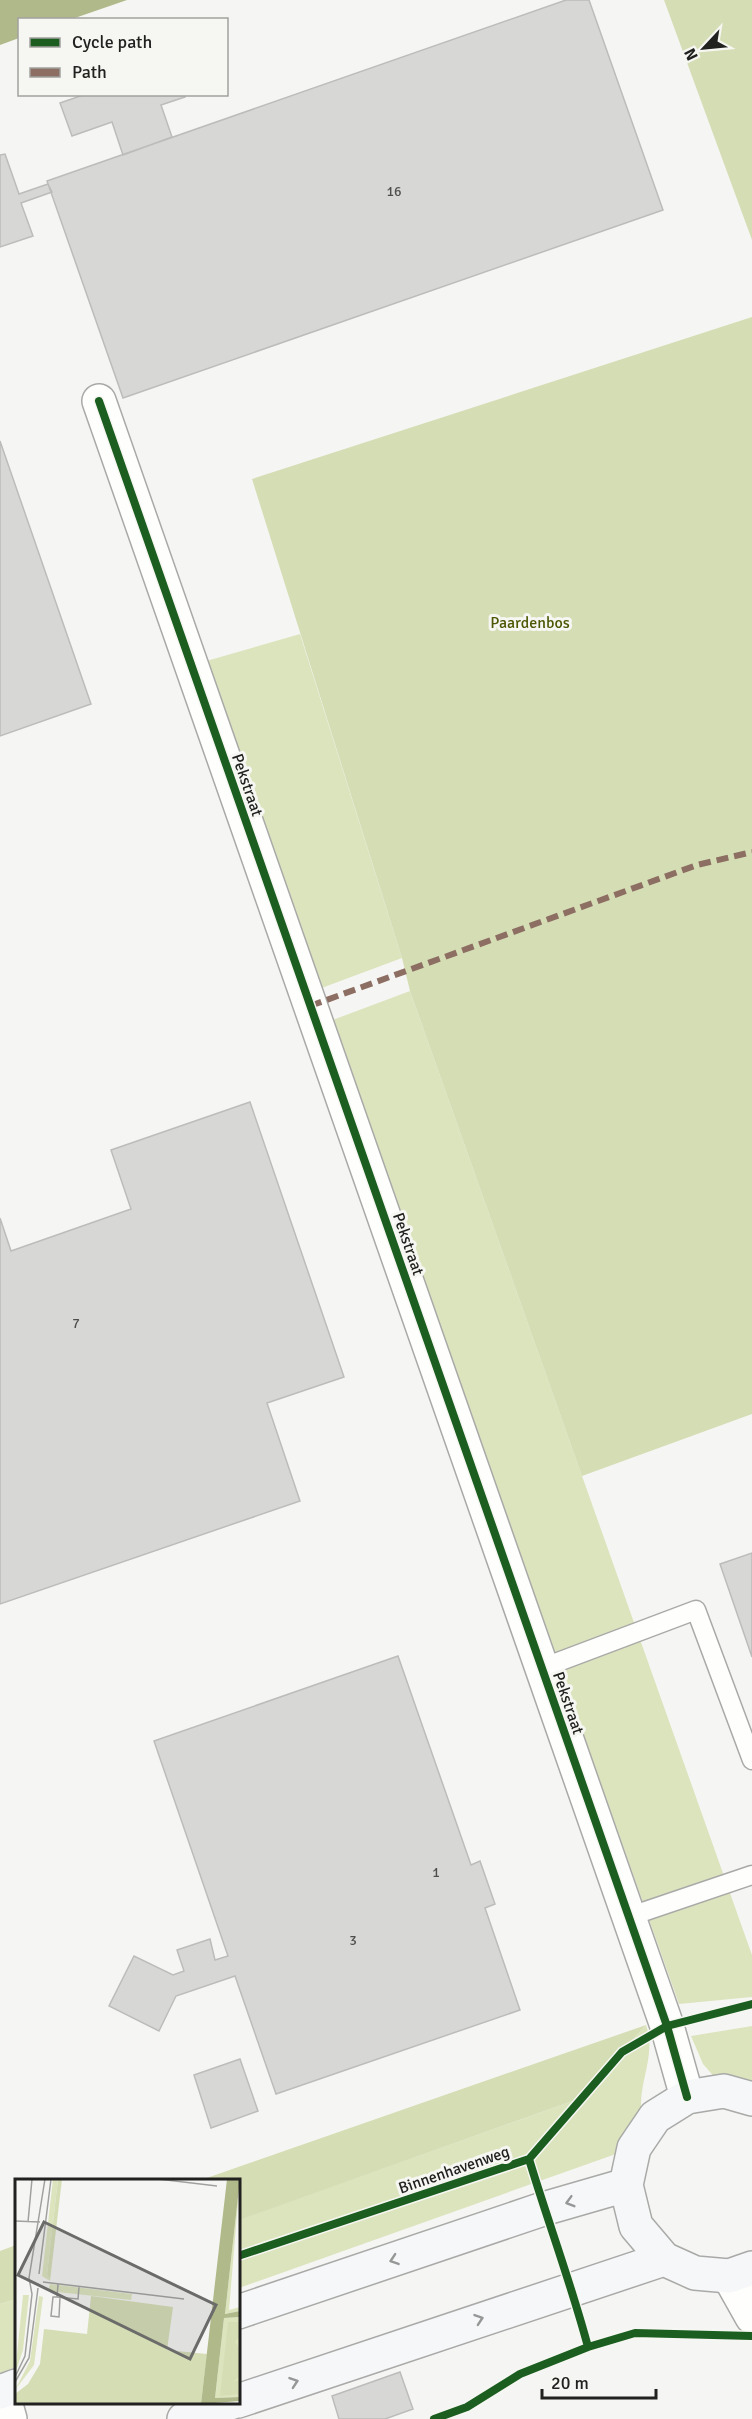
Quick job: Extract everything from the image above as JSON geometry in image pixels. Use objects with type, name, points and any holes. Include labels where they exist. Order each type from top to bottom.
[{"type":"main road","points":[[740,2272],[695,2274],[664,2259],[636,2226],[626,2185],[634,2148],[655,2117],[687,2097],[724,2091],[752,2099]]},
{"type":"main road","points":[[240,2311],[543,2209],[626,2185]]},
{"type":"main road","points":[[240,2400],[664,2259]]},
{"type":"main road","points":[[184,2419],[230,2404]]},
{"type":"street","name":"Pekstraat","points":[[99,401],[667,2026],[687,2097]]},
{"type":"street","points":[[740,2272],[752,2317]]},
{"type":"lane","points":[[542,1668],[696,1610],[752,1760]]},
{"type":"lane","points":[[628,1917],[752,1875]]},
{"type":"shaded area","points":[[0,0],[127,0],[75,18],[18,18],[18,38],[0,45]]},
{"type":"shaded area","points":[[300,634],[402,958],[319,989],[203,662]]},
{"type":"shaded area","points":[[410,991],[752,1955],[752,1997],[679,2004],[330,1021]]},
{"type":"shaded area","points":[[646,2025],[649,2035],[649,2055],[641,2107],[644,2124],[630,2149],[240,2288],[240,2219],[581,2098]]},
{"type":"shaded area","points":[[752,2026],[752,2094],[724,2088],[703,2064],[691,2036]]},
{"type":"shaded area","points":[[15,2299],[15,2367],[0,2373],[0,2304]]},
{"type":"green space","points":[[664,0],[752,0],[752,240]]},
{"type":"green space","name":"Paardenbos","points":[[752,317],[752,1414],[582,1476],[410,991],[402,958],[252,479]]},
{"type":"green space","points":[[646,2025],[581,2098],[240,2220],[240,2179],[204,2179]]},
{"type":"green space","points":[[15,2245],[15,2299],[0,2304],[0,2251]]},
{"type":"building","points":[[566,0],[589,0],[663,210],[123,398],[47,181]]},
{"type":"building","points":[[80,96],[185,97],[161,105],[172,137],[123,155],[112,122],[72,136],[60,103]]},
{"type":"building","points":[[5,154],[19,194],[48,184],[52,192],[21,203],[33,236],[0,247],[0,155]]},
{"type":"building","points":[[0,441],[91,704],[0,736]]},
{"type":"building","points":[[250,1102],[344,1377],[267,1403],[300,1501],[0,1604],[0,1218],[11,1251],[131,1209],[111,1150]]},
{"type":"building","points":[[752,1553],[752,1657],[720,1564]]},
{"type":"building","points":[[398,1656],[471,1865],[480,1861],[495,1904],[485,1908],[520,2010],[276,2094],[235,1976],[176,1996],[159,2031],[109,2006],[134,1956],[173,1975],[184,1971],[177,1950],[210,1939],[215,1960],[228,1956],[154,1741]]},
{"type":"building","points":[[240,2059],[258,2111],[211,2128],[194,2075]]},
{"type":"building","points":[[400,2372],[413,2409],[385,2419],[339,2419],[332,2396]]},
{"type":"marked path","points":[[310,1006],[697,865],[752,852]]},
{"type":"cycle path","points":[[99,401],[667,2026],[687,2097]]},
{"type":"cycle path","name":"Binnenhavenweg","points":[[240,2255],[529,2159],[622,2052],[667,2026],[752,2004]]},
{"type":"cycle path","points":[[529,2159],[588,2347]]},
{"type":"cycle path","points":[[434,2419],[467,2407],[520,2374],[588,2347],[635,2333],[752,2336]]}]
